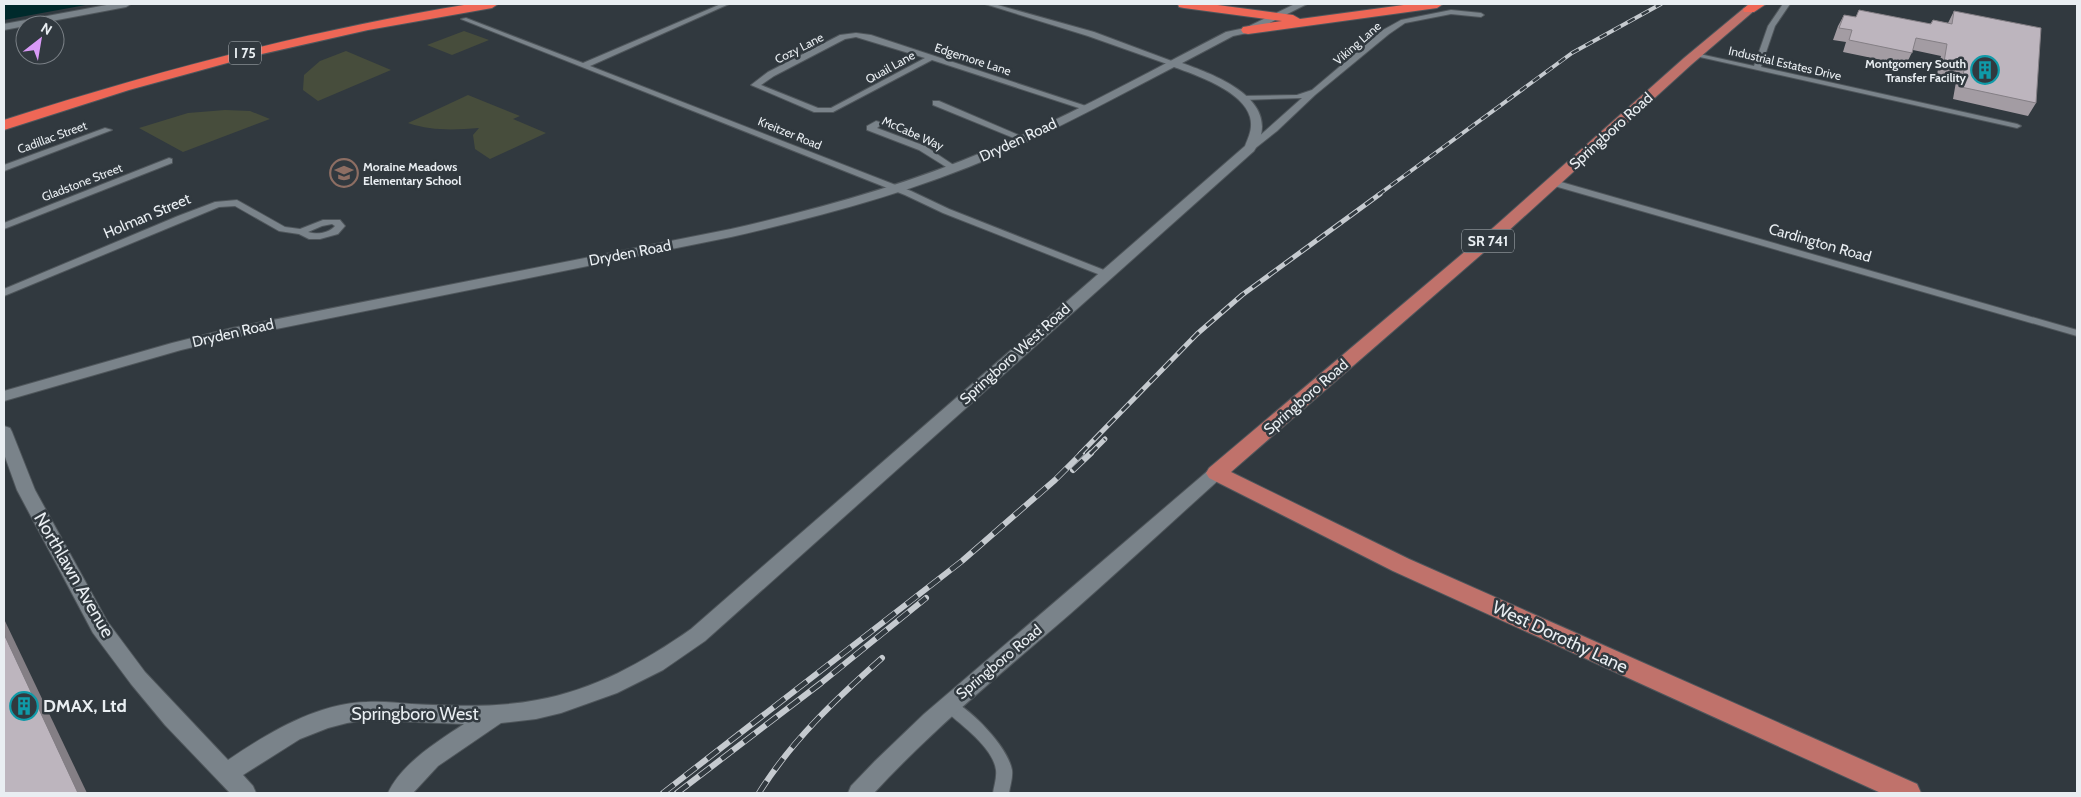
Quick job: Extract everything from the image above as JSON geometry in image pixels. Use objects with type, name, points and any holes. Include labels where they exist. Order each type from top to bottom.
[{"type":"highway","name":"I 75","points":[[115,76],[270,36],[437,4]]},
{"type":"highway","name":"I 75","points":[[4,125],[120,88],[247,53],[358,28],[492,4]]},
{"type":"highway","points":[[1184,4],[1261,14],[1280,10],[1307,20],[1358,16]]},
{"type":"highway","points":[[1206,7],[1233,14],[1238,20],[1239,30],[1358,16],[1437,4]]},
{"type":"main road","name":"Springboro Road","points":[[1216,473],[1554,183],[1696,55],[1755,5]]},
{"type":"main road","name":"West Dorothy Lane","points":[[1216,473],[1401,565],[1908,793]]},
{"type":"street","points":[[4,27],[126,4]]},
{"type":"street","points":[[584,66],[726,4]]},
{"type":"street","points":[[988,4],[1091,34],[1173,63],[1227,86],[1243,98],[1257,120],[1256,135],[1250,148]]},
{"type":"street","name":"Dryden Road","points":[[4,396],[159,351],[232,333],[730,233],[793,219],[896,189],[954,168],[1024,139],[1280,10],[1302,4]]},
{"type":"street","points":[[1757,69],[1766,47],[1771,26],[1787,4]]},
{"type":"street","name":"Viking Lane","points":[[1250,148],[1274,129],[1311,94],[1392,27],[1403,21],[1452,12],[1481,15]]},
{"type":"street","name":"Dryden Road","points":[[1239,30],[1261,14]]},
{"type":"street","name":"Kreitzer Road","points":[[464,19],[1106,274]]},
{"type":"street","name":"Edgemore Lane","points":[[853,35],[868,37],[1085,107]]},
{"type":"street","name":"Cozy Lane","points":[[756,83],[843,37],[853,35]]},
{"type":"street","name":"Industrial Estates Drive","points":[[1696,55],[2017,126]]},
{"type":"street","name":"Quail Lane","points":[[756,83],[757,87],[822,110],[838,108],[930,58]]},
{"type":"street","name":"Viking Lane","points":[[1243,98],[1288,98],[1311,94]]},
{"type":"street","points":[[936,103],[1024,139]]},
{"type":"street","name":"McCabe Way","points":[[879,123],[870,128],[922,148],[954,168]]},
{"type":"street","name":"Cadillac Street","points":[[4,168],[108,130]]},
{"type":"street","name":"Springboro West Road","points":[[498,713],[538,709],[574,700],[603,690],[638,674],[676,652],[722,615],[1250,148]]},
{"type":"street","name":"Gladstone Street","points":[[4,226],[169,161]]},
{"type":"street","name":"Cardington Road","points":[[1554,183],[2077,333]]},
{"type":"street","name":"Holman Street","points":[[4,293],[180,218],[218,204],[237,204],[282,229],[301,232]]},
{"type":"street","name":"Northlawn Avenue","points":[[4,432],[26,490],[100,626],[144,685],[245,793]]},
{"type":"street","name":"Springboro Road","points":[[859,793],[948,705],[1094,581],[1216,473]]},
{"type":"street","points":[[948,705],[994,748],[1002,760],[1004,771],[1001,793]]},
{"type":"street","name":"Springboro West","points":[[227,774],[276,741],[322,720],[348,713],[366,711],[498,713]]},
{"type":"street","points":[[399,793],[430,759],[498,713]]},
{"type":"shaded area","points":[[4,4],[91,4],[31,15],[15,15],[15,18],[4,20]]},
{"type":"shaded area","points":[[464,31],[489,40],[452,55],[427,45]]},
{"type":"shaded area","points":[[346,51],[391,70],[318,101],[303,90],[304,75],[320,61]]},
{"type":"shaded area","points":[[468,95],[520,116],[513,119],[546,133],[490,159],[475,149],[473,135],[479,128],[443,129],[408,123]]},
{"type":"shaded area","points":[[225,110],[250,111],[270,119],[183,152],[139,128],[188,113]]},
{"type":"building","name":"Montgomery South Transfer Facility","points":[[1859,10],[1931,24],[1933,20],[1952,24],[1954,11],[2041,28],[2036,103],[1961,87],[1964,70],[1953,68],[1954,64],[1944,62],[1947,44],[1916,38],[1912,53],[1849,40],[1852,30],[1839,28],[1844,15],[1856,17]]},
{"type":"building","name":"DMAX, Ltd","points":[[4,634],[78,793],[4,793]]},
{"type":"railway","points":[[1378,195],[1572,53],[1661,4]]},
{"type":"railway","points":[[1080,454],[1197,334],[1242,295],[1380,194]]},
{"type":"railway","points":[[1091,453],[1105,439]]},
{"type":"railway","points":[[663,793],[962,561],[1055,480],[1082,453]]},
{"type":"railway","points":[[1073,470],[1091,453]]},
{"type":"railway","points":[[677,793],[821,683],[926,598]]},
{"type":"railway","points":[[759,793],[800,738],[848,689],[882,658]]},
{"type":"place","name":"Montgomery South Transfer Facility","points":[[1985,70]]},
{"type":"place","name":"Moraine Meadows Elementary School","points":[[344,173]]},
{"type":"place","name":"DMAX, Ltd","points":[[24,706]]}]
